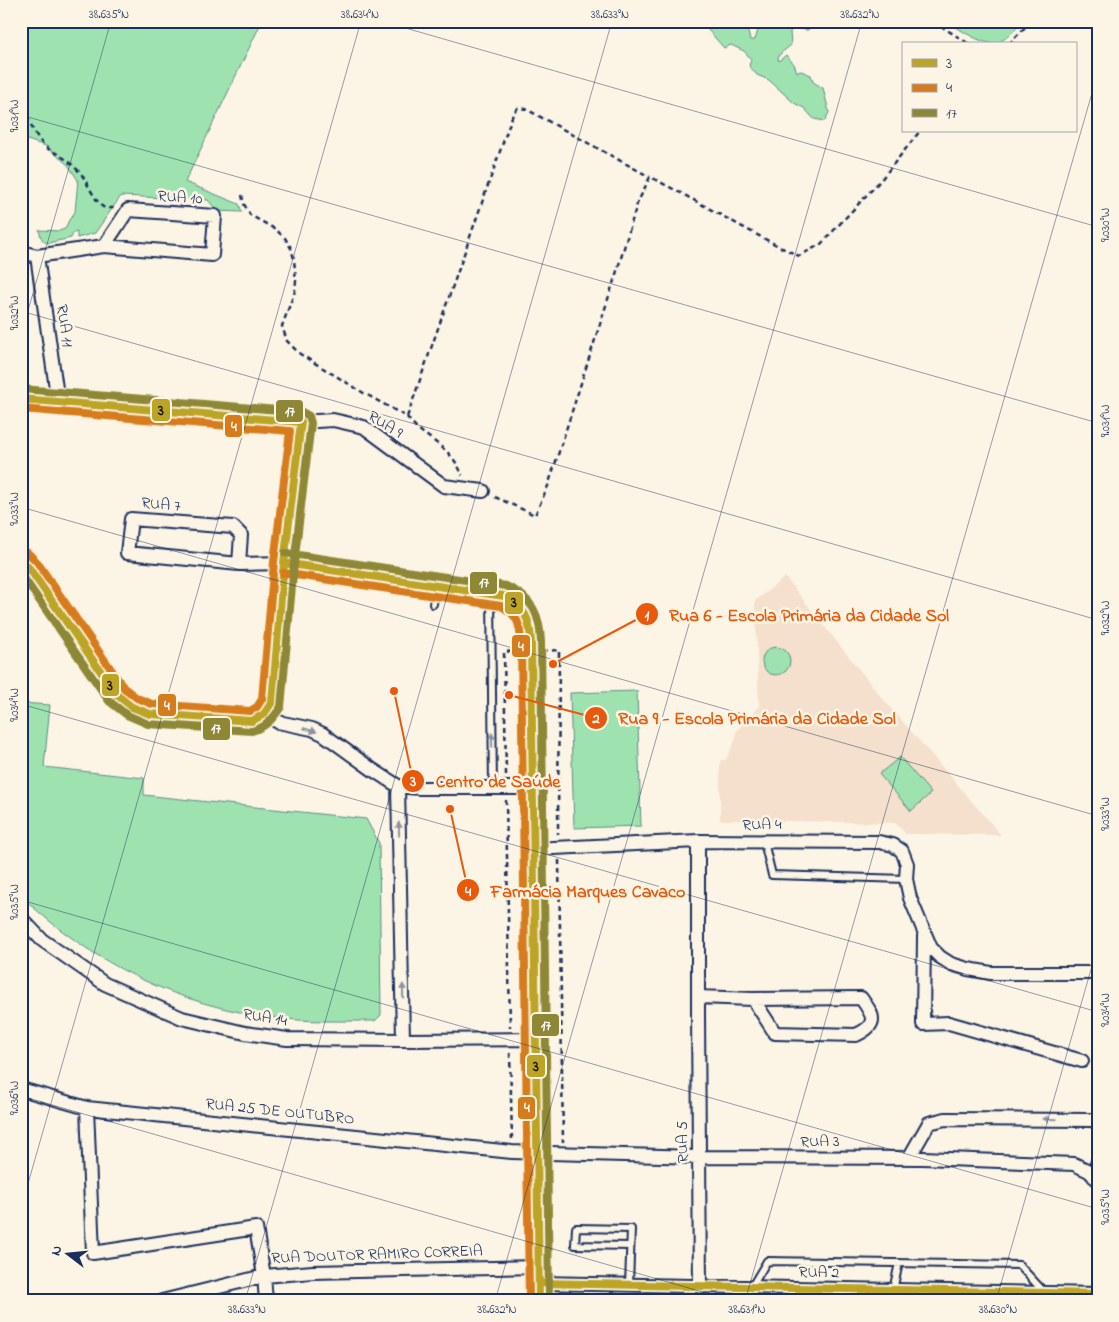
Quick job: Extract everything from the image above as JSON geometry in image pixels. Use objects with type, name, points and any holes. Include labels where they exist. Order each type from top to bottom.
[{"type":"street","points":[[104,246],[128,210]]},
{"type":"street","name":"RUA 10","points":[[21,252],[37,256],[104,246],[212,255],[215,216],[128,210]]},
{"type":"street","name":"RUA 11","points":[[37,256],[58,402]]},
{"type":"street","name":"RUA 9","points":[[21,399],[301,422],[333,420],[364,427],[444,486],[483,491]]},
{"type":"street","points":[[21,560],[29,568],[117,695],[132,707],[150,714],[252,721],[264,714],[272,702],[284,563],[301,422]]},
{"type":"street","name":"RUA 7","points":[[239,564],[241,535],[233,528],[131,519],[127,553],[239,564],[284,563],[504,596],[518,603],[526,612],[529,620],[531,651]]},
{"type":"street","points":[[531,651],[539,1301]]},
{"type":"street","points":[[264,714],[278,722],[312,729],[323,734],[398,786],[419,788],[532,788]]},
{"type":"street","points":[[398,786],[404,1040]]},
{"type":"street","name":"RUA 4","points":[[533,849],[698,841],[879,842],[893,845],[902,851],[907,864],[906,878],[910,898],[919,916],[924,934]]},
{"type":"street","name":"RUA 5","points":[[698,841],[700,1287]]},
{"type":"street","name":"RUA 14","points":[[21,918],[42,940],[105,984],[182,1018],[245,1033],[287,1039],[536,1039]]},
{"type":"street","points":[[924,934],[940,957],[951,964],[968,970],[991,973],[1098,973]]},
{"type":"street","points":[[924,934],[923,1024],[949,1023],[1082,1061]]},
{"type":"street","points":[[698,997],[753,999],[861,998],[871,1012],[871,1023],[867,1030],[856,1035],[775,1033],[753,999]]},
{"type":"street","name":"RUA 25 DE OUTUBRO","points":[[21,1089],[87,1108],[537,1154]]},
{"type":"street","points":[[87,1108],[94,1253],[256,1228],[266,1301]]},
{"type":"street","points":[[909,1158],[929,1123],[945,1119],[1092,1120],[1098,1123]]},
{"type":"street","name":"RUA 3","points":[[537,1154],[909,1158],[1074,1164],[1088,1171],[1096,1179]]},
{"type":"street","points":[[1096,1179],[1098,1161]]},
{"type":"street","name":"RUA DOUTOR RAMIRO CORREIA","points":[[162,1301],[264,1276],[313,1272],[539,1267]]},
{"type":"street","name":"RUA 2","points":[[539,1283],[1098,1294]]},
{"type":"lane","points":[[433,604],[436,586]]},
{"type":"lane","points":[[490,594],[493,789]]},
{"type":"lane","points":[[764,842],[772,874],[906,878]]},
{"type":"lane","points":[[629,1286],[631,1229],[576,1228],[575,1245],[630,1246]]},
{"type":"lane","points":[[751,1288],[767,1261],[899,1263],[1019,1266],[1044,1293]]},
{"type":"lane","points":[[893,1290],[899,1263]]},
{"type":"path","points":[[934,21],[966,42]]},
{"type":"path","points":[[1011,42],[1031,21]]},
{"type":"path","points":[[21,37],[26,48],[22,90],[24,105],[38,139],[46,148],[64,158],[80,173],[88,183],[97,201],[103,206],[128,210]]},
{"type":"path","points":[[407,417],[513,114],[518,108],[526,109],[754,234],[798,256],[821,244],[880,181],[919,132]]},
{"type":"path","points":[[242,195],[250,215],[274,229],[285,238],[291,248],[296,281],[295,291],[282,326],[287,341],[300,354],[407,417],[449,452],[459,466],[464,480],[535,515],[548,486],[637,204],[650,177]]},
{"type":"path","points":[[506,776],[504,652],[559,650],[558,841]]},
{"type":"path","points":[[506,794],[510,1032]]},
{"type":"path","points":[[559,854],[563,1146]]},
{"type":"path","points":[[510,1046],[512,1145]]},
{"type":"shaded area","points":[[785,577],[878,693],[1001,835],[906,834],[895,823],[720,820],[720,760],[726,760],[736,738],[736,732],[759,706],[755,601]]},
{"type":"green space","points":[[21,21],[262,21],[185,182],[239,204],[242,212],[217,211],[208,200],[121,196],[95,233],[77,238],[77,232],[73,233],[71,238],[48,243],[44,241],[39,230],[59,231],[65,229],[75,212],[78,180],[68,165],[46,146],[21,138]]},
{"type":"green space","points":[[700,21],[745,21],[750,40],[755,40],[763,21],[815,21],[808,30],[799,29],[794,25],[790,32],[791,45],[778,58],[779,61],[786,55],[794,64],[797,72],[801,71],[811,75],[813,82],[823,88],[829,112],[825,121],[814,119],[804,108],[794,103],[769,80],[757,75],[749,66],[751,59],[744,51],[731,45],[724,48]]},
{"type":"green space","points":[[946,21],[1023,21],[1012,33],[999,42],[986,42]]},
{"type":"green space","points":[[776,647],[786,651],[790,661],[786,671],[776,675],[766,671],[762,661],[766,651]]},
{"type":"green space","points":[[637,691],[641,826],[574,828],[570,693]]},
{"type":"green space","points":[[21,703],[50,705],[44,767],[144,778],[144,795],[366,819],[379,843],[381,1015],[375,1021],[276,1018],[240,1012],[171,992],[107,961],[77,942],[21,896]]},
{"type":"green space","points":[[900,757],[931,793],[911,811],[879,774]]},
{"type":"green space","points":[[578,1296],[805,1301],[573,1301]]},
{"type":"transit line","name":"17","points":[[21,574],[109,701],[127,715],[148,724],[252,731],[266,725],[281,707],[294,564],[311,423],[309,416],[302,412],[22,389]]},
{"type":"transit line","name":"3","points":[[21,399],[301,422]]},
{"type":"transit line","name":"4","points":[[21,409],[290,431],[274,562],[262,699],[257,707],[250,711],[152,704],[137,698],[124,688],[37,562],[28,553]]},
{"type":"transit line","name":"3","points":[[21,560],[29,568],[117,695],[132,707],[150,714],[252,721],[264,714],[272,702],[284,563],[301,422]]},
{"type":"transit line","name":"17","points":[[285,553],[506,586],[523,596],[537,616],[541,642],[549,1301]]},
{"type":"transit line","name":"3","points":[[284,563],[504,596],[517,605],[528,620],[531,642],[539,1301]]},
{"type":"transit line","name":"4","points":[[283,573],[501,606],[515,617],[519,625],[521,642],[529,1301]]},
{"type":"transit line","name":"3","points":[[539,1283],[1098,1294]]},
{"type":"place","name":"Rua 6 - Escola Primária da Cidade Sol","points":[[553,664]]},
{"type":"place","name":"Centro de Saúde","points":[[394,691]]},
{"type":"place","name":"Rua 9 - Escola Primária da Cidade Sol","points":[[509,695]]},
{"type":"place","name":"Farmácia Marques Cavaco","points":[[450,809]]}]
